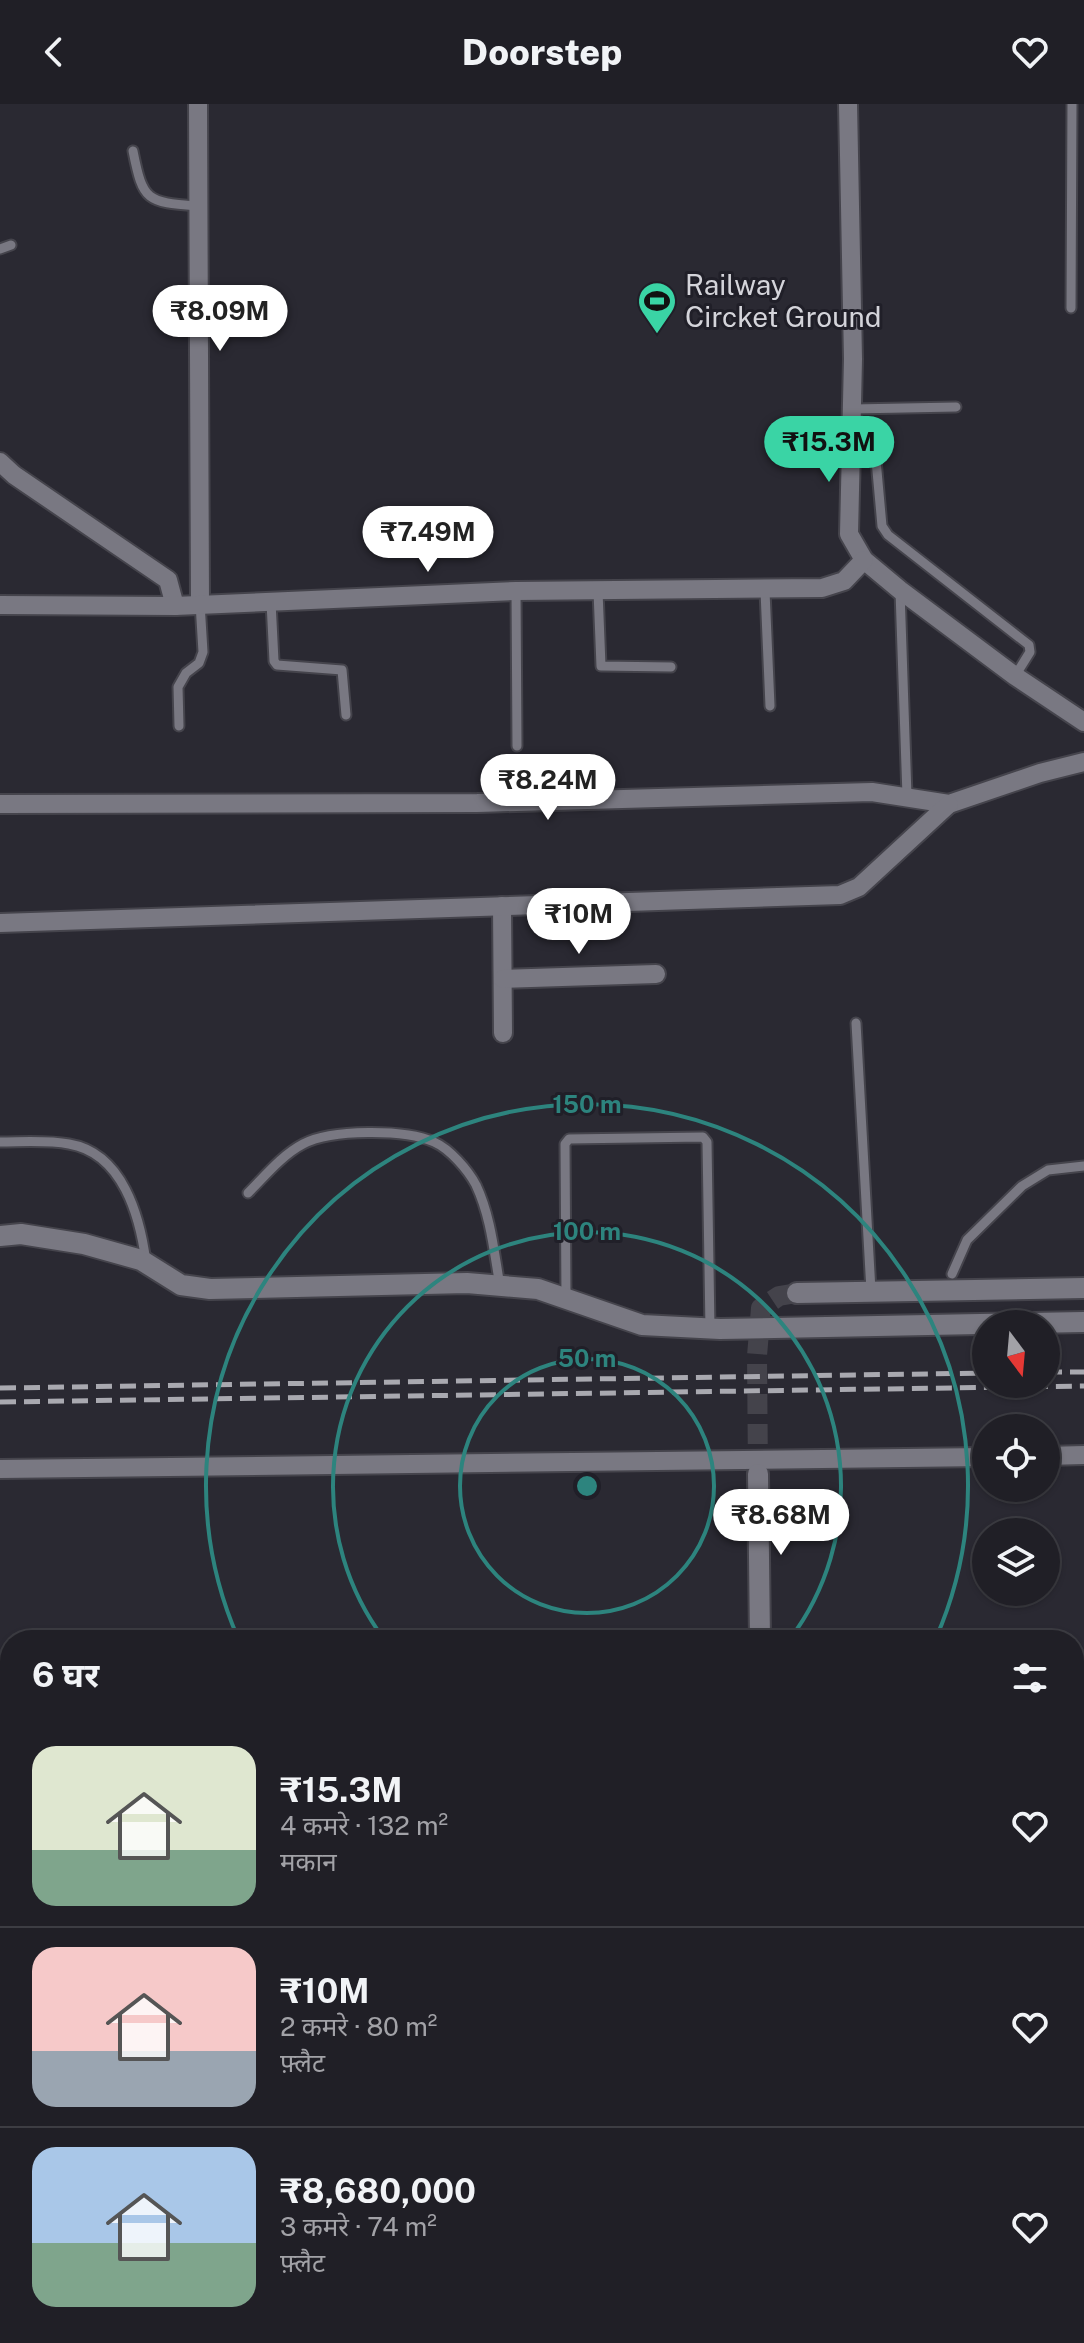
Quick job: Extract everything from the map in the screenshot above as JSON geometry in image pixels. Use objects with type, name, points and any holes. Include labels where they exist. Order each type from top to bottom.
[{"type":"street","points":[[198,104],[200,603]]},
{"type":"street","points":[[848,104],[853,409],[849,534],[864,560],[900,590],[1015,676],[1084,722]]},
{"type":"street","points":[[0,462],[14,475],[168,580],[175,606]]},
{"type":"street","points":[[0,605],[175,606],[516,591],[765,591],[832,586],[844,581],[864,560]]},
{"type":"street","points":[[0,923],[840,895],[859,887],[949,804],[1040,773],[1084,762]]},
{"type":"street","points":[[0,804],[477,803],[872,792],[949,804]]},
{"type":"street","points":[[502,906],[503,1033]]},
{"type":"street","points":[[503,979],[656,974]]},
{"type":"street","points":[[0,1236],[21,1234],[84,1244],[146,1263],[181,1285],[210,1289],[467,1283],[538,1289],[642,1325],[710,1329],[1084,1322]]},
{"type":"street","points":[[797,1293],[1084,1288]]},
{"type":"street","points":[[1060,1456],[1084,1455]]},
{"type":"street","points":[[0,1469],[972,1457]]},
{"type":"street","points":[[758,1474],[760,1630]]},
{"type":"lane","points":[[1071,308],[1072,104]]},
{"type":"lane","points":[[133,151],[140,186],[145,193],[164,202],[198,206]]},
{"type":"lane","points":[[0,249],[11,245]]},
{"type":"lane","points":[[1070,266],[1084,266]]},
{"type":"lane","points":[[853,409],[956,407]]},
{"type":"lane","points":[[875,449],[882,526],[888,535],[1029,645],[1030,652],[1015,676]]},
{"type":"lane","points":[[900,590],[907,796]]},
{"type":"lane","points":[[516,591],[517,746]]},
{"type":"lane","points":[[598,591],[601,666],[671,667]]},
{"type":"lane","points":[[765,591],[770,706]]},
{"type":"lane","points":[[271,602],[274,661],[277,665],[342,670],[346,715]]},
{"type":"lane","points":[[179,726],[178,687],[186,673],[199,663],[203,652],[200,603]]},
{"type":"lane","points":[[856,1023],[871,1291]]},
{"type":"lane","points":[[248,1193],[282,1159],[302,1144],[325,1135],[419,1136],[437,1143],[460,1163],[475,1183],[487,1212],[500,1286]]},
{"type":"lane","points":[[566,1299],[565,1144],[569,1139],[703,1137],[707,1142],[710,1329]]},
{"type":"lane","points":[[0,1142],[70,1144],[91,1151],[113,1170],[128,1195],[137,1215],[146,1263]]},
{"type":"lane","points":[[952,1274],[967,1240],[1022,1186],[1048,1170],[1084,1166]]},
{"type":"tunnel","points":[[758,1474],[757,1356],[761,1308],[779,1296],[797,1293]]},
{"type":"railway","points":[[1060,1372],[1084,1372]]},
{"type":"railway","points":[[0,1388],[972,1373]]},
{"type":"railway","points":[[0,1402],[1084,1386]]},
{"type":"place","name":"Railway Circket Ground","points":[[657,335]]}]
